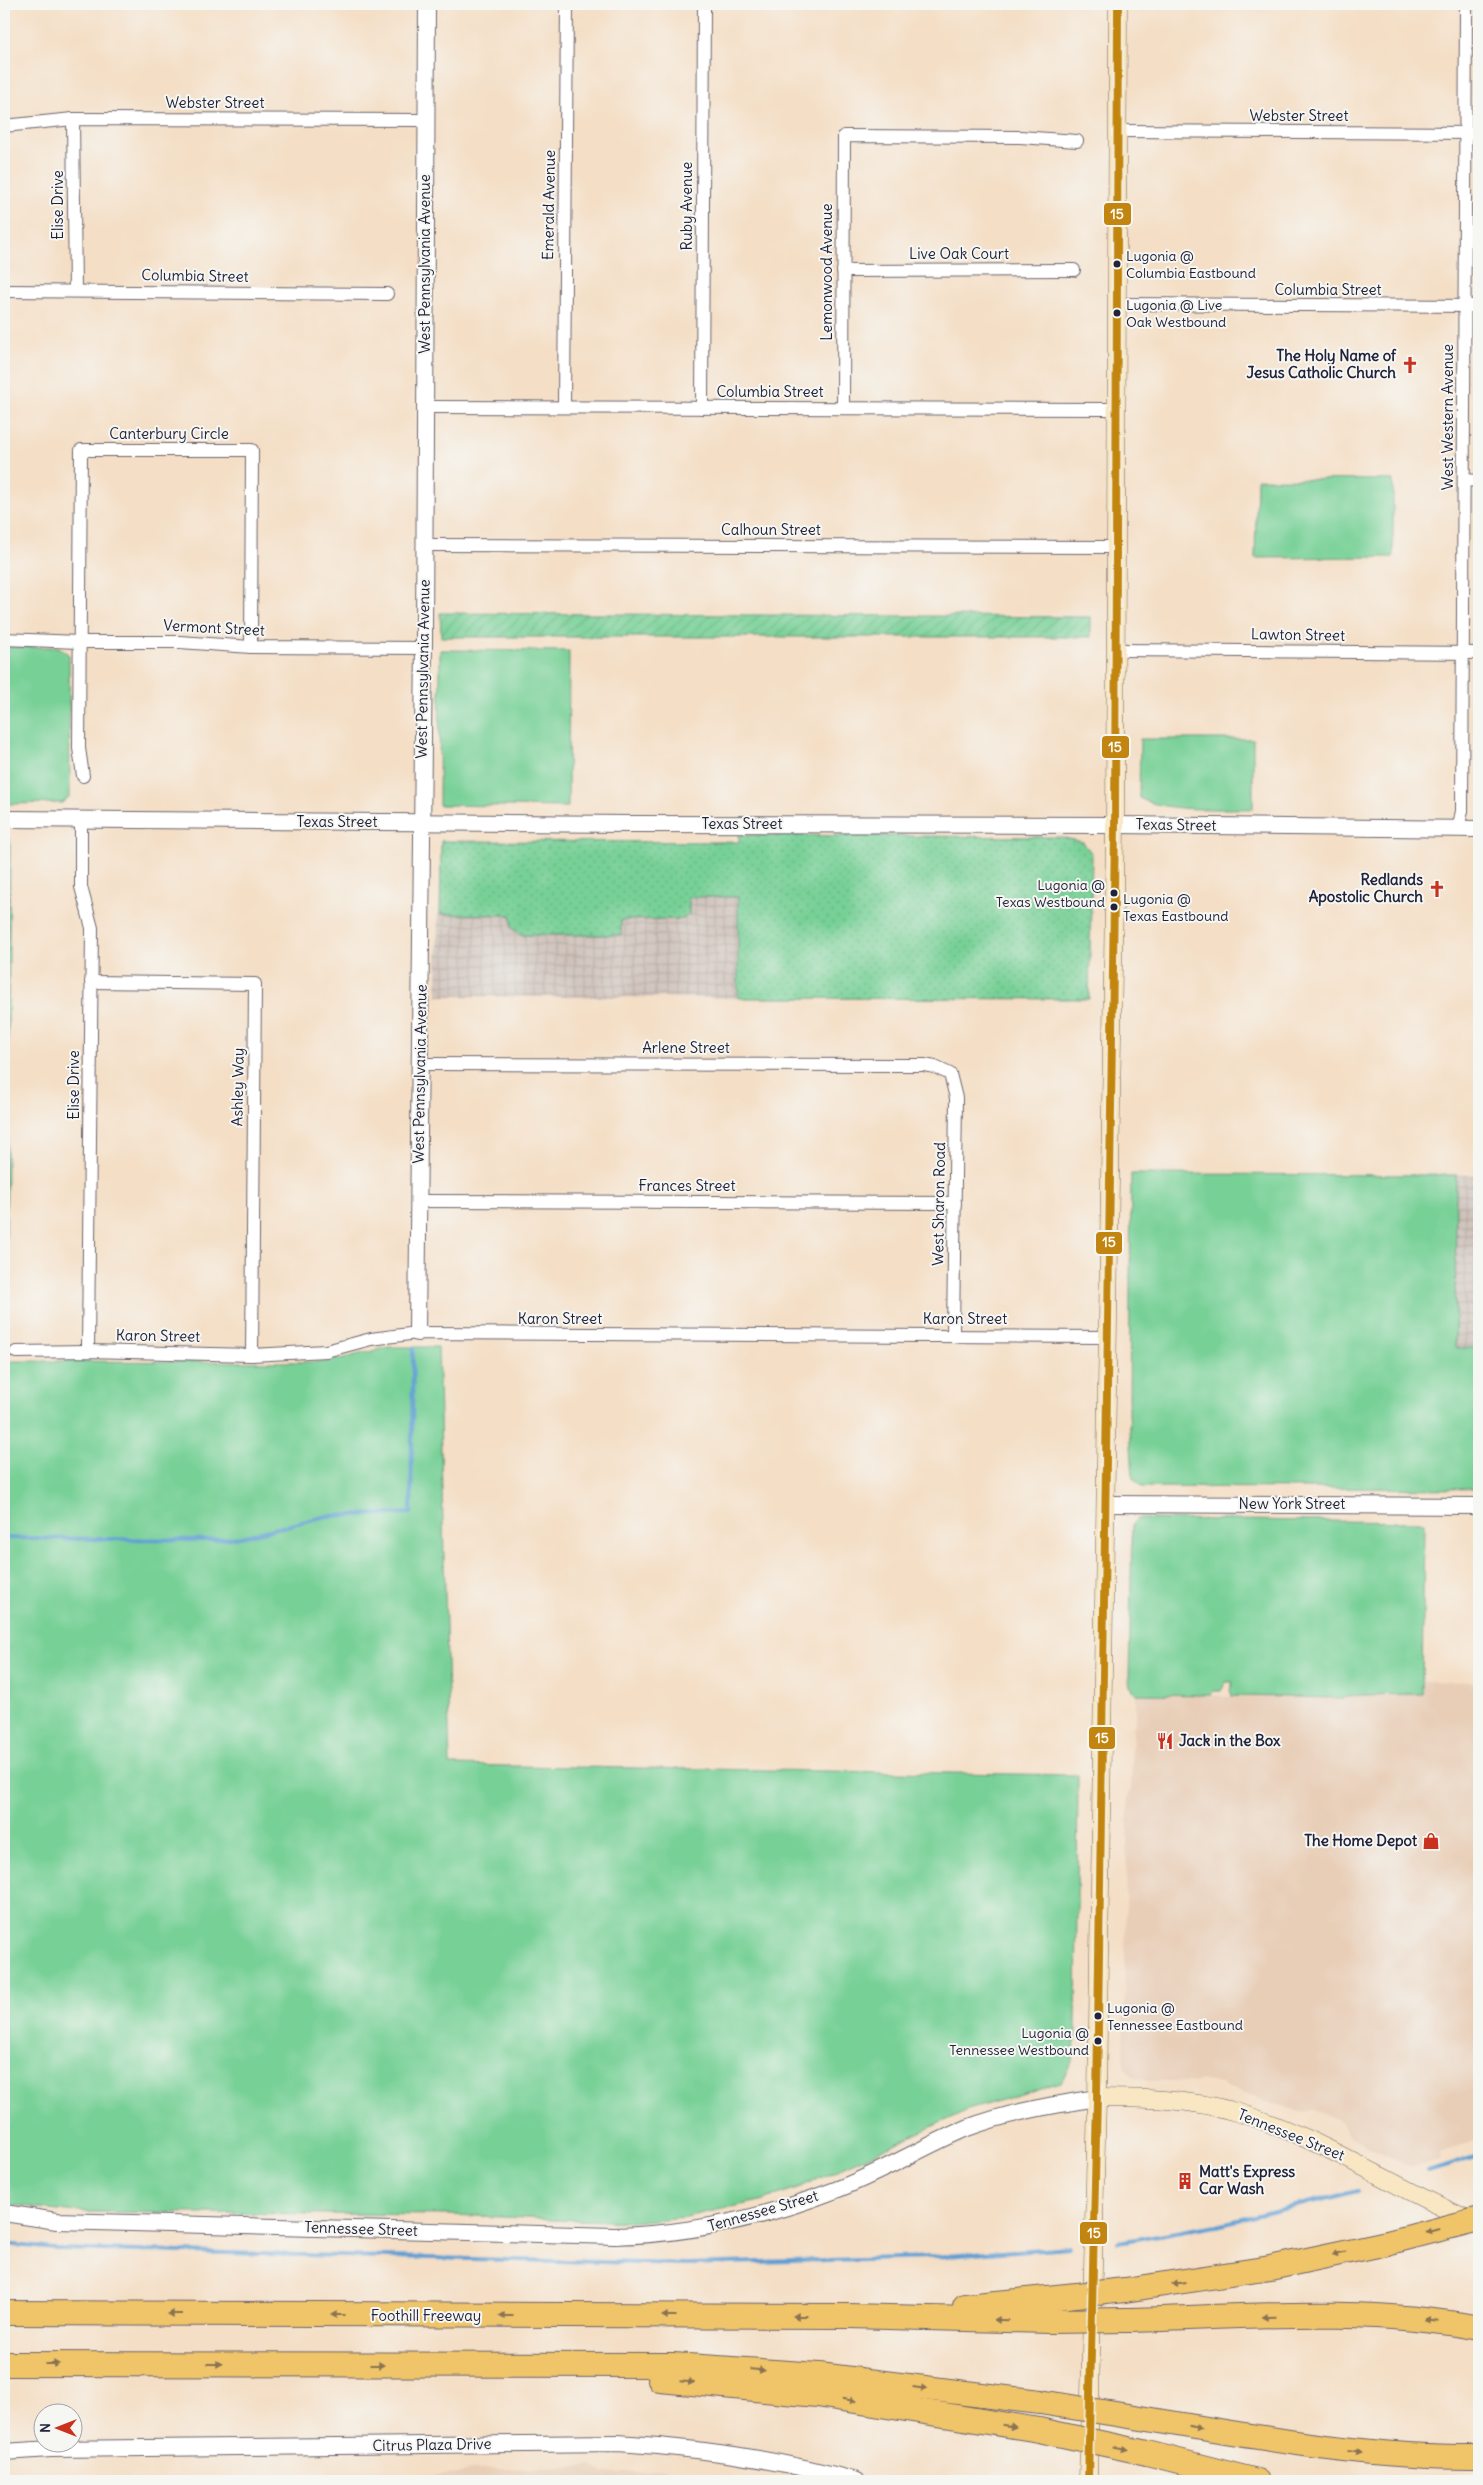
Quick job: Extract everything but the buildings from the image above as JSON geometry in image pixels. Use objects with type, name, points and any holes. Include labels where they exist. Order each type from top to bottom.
[{"type":"highway","points":[[1048,2310],[1125,2290],[1261,2269],[1387,2244],[1479,2219]]},
{"type":"highway","points":[[1048,2310],[1126,2320],[1390,2316],[1479,2328]]},
{"type":"highway","name":"Foothill Freeway","points":[[4,2313],[849,2316],[1048,2310]]},
{"type":"highway","points":[[4,2364],[673,2365],[743,2369],[819,2375],[1040,2402],[1367,2453],[1420,2457],[1479,2457]]},
{"type":"highway","points":[[499,2365],[817,2395],[1039,2430],[1146,2453],[1258,2481]]},
{"type":"main road","points":[[1088,2481],[1097,2098],[1106,1337],[1115,825],[1118,4]]},
{"type":"main road","name":"Tennessee Street","points":[[1097,2098],[1131,2098],[1186,2103],[1234,2111],[1262,2120],[1322,2145],[1451,2212],[1479,2224]]},
{"type":"street","name":"West Pennsylvania Avenue","points":[[416,1333],[419,1202],[425,545],[427,4]]},
{"type":"street","name":"Emerald Avenue","points":[[564,407],[568,4]]},
{"type":"street","name":"Ruby Avenue","points":[[702,408],[704,4]]},
{"type":"street","name":"West Western Avenue","points":[[1458,829],[1462,811],[1466,4]]},
{"type":"street","name":"Webster Street","points":[[4,126],[73,119],[426,120]]},
{"type":"street","name":"Elise Drive","points":[[73,119],[74,291]]},
{"type":"street","name":"Webster Street","points":[[1118,131],[1479,133]]},
{"type":"street","name":"Lemonwood Avenue","points":[[842,408],[844,136],[1020,137],[1076,141]]},
{"type":"street","name":"Live Oak Court","points":[[843,271],[1074,270]]},
{"type":"street","name":"Columbia Street","points":[[4,291],[387,294]]},
{"type":"street","name":"Columbia Street","points":[[1117,304],[1479,306]]},
{"type":"street","name":"Columbia Street","points":[[425,407],[1116,409]]},
{"type":"street","name":"Canterbury Circle","points":[[79,642],[81,450],[252,450],[251,648]]},
{"type":"street","points":[[1465,480],[1479,480]]},
{"type":"street","name":"Calhoun Street","points":[[425,545],[1117,547]]},
{"type":"street","name":"Vermont Street","points":[[4,639],[79,642],[180,642],[251,648],[423,648]]},
{"type":"street","points":[[79,642],[79,748],[83,776]]},
{"type":"street","name":"Lawton Street","points":[[1116,650],[1479,653]]},
{"type":"street","name":"Texas Street","points":[[4,819],[421,823],[1115,825],[1479,829]]},
{"type":"street","name":"Elise Drive","points":[[81,820],[80,878],[92,928],[88,1351]]},
{"type":"street","name":"Ashley Way","points":[[91,982],[255,984],[252,1355]]},
{"type":"street","name":"Arlene Street","points":[[420,1064],[924,1065],[935,1067],[950,1074]]},
{"type":"street","name":"West Sharon Road","points":[[950,1074],[956,1098],[953,1336]]},
{"type":"street","name":"Frances Street","points":[[419,1202],[955,1203]]},
{"type":"street","name":"Karon Street","points":[[16,1352],[88,1351],[252,1355],[326,1351],[371,1340],[416,1333],[1106,1337]]},
{"type":"street","name":"New York Street","points":[[1105,1504],[1479,1506]]},
{"type":"street","name":"Tennessee Street","points":[[4,2213],[57,2221],[614,2236],[662,2235],[709,2227],[784,2209],[835,2191],[966,2129],[990,2120],[1037,2108],[1097,2098]]},
{"type":"street","name":"Citrus Plaza Drive","points":[[4,2452],[51,2449],[618,2443],[684,2447],[734,2454],[857,2481]]},
{"type":"shaded area","points":[[689,897],[738,897],[738,998],[437,996],[438,914],[512,915],[621,935],[621,920],[683,919],[689,914]]},
{"type":"shaded area","points":[[1456,1175],[1479,1175],[1479,1348],[1455,1348]]},
{"type":"shaded area","points":[[1422,1681],[1479,1682],[1479,2140],[1438,2152],[1439,2160],[1412,2168],[1348,2136],[1342,2122],[1315,2110],[1303,2113],[1226,2088],[1222,2083],[1199,2080],[1195,2083],[1138,2079],[1131,2075],[1123,2061],[1128,1796],[1131,1790],[1136,1694],[1342,1698],[1361,1695],[1422,1694]]},
{"type":"shaded area","points":[[592,2466],[604,2473],[644,2473],[656,2469],[749,2481],[195,2481],[392,2471],[405,2475],[461,2474],[469,2470]]},
{"type":"green space","points":[[1257,479],[1393,480],[1393,557],[1255,558]]},
{"type":"green space","points":[[440,613],[1091,617],[1091,637],[441,637]]},
{"type":"green space","points":[[4,647],[59,647],[69,655],[70,796],[62,803],[4,804]]},
{"type":"green space","points":[[440,650],[569,651],[568,807],[439,805]]},
{"type":"green space","points":[[1140,739],[1253,739],[1253,809],[1179,808],[1151,803],[1139,798]]},
{"type":"green space","points":[[739,835],[1061,837],[1083,842],[1092,854],[1089,999],[738,998],[738,897],[689,897],[689,914],[683,919],[621,920],[621,935],[521,935],[512,928],[511,915],[440,914],[441,841],[739,842]]},
{"type":"green space","points":[[4,836],[9,838],[10,845],[5,1355],[7,1361],[327,1362],[389,1347],[438,1347],[450,1765],[1078,1775],[1076,2030],[1073,2060],[1061,2082],[968,2110],[803,2186],[760,2201],[685,2217],[631,2222],[449,2215],[77,2212],[4,2204]]},
{"type":"green space","points":[[1131,1174],[1456,1175],[1455,1348],[1479,1348],[1479,1489],[1142,1487],[1133,1478],[1129,1413]]},
{"type":"green space","points":[[1137,1519],[1424,1522],[1422,1694],[1361,1695],[1342,1698],[1232,1696],[1230,1690],[1233,1682],[1226,1682],[1221,1691],[1213,1691],[1211,1695],[1136,1694],[1129,1681],[1132,1524]]},
{"type":"waterway","points":[[4,1538],[207,1540],[241,1537],[327,1516],[411,1513],[413,1349]]},
{"type":"waterway","points":[[1428,2171],[1479,2155]]},
{"type":"waterway","points":[[1118,2242],[1217,2225],[1358,2191]]},
{"type":"waterway","points":[[4,2244],[55,2249],[687,2264],[933,2257],[1070,2247]]},
{"type":"transit line","name":"15","points":[[1088,2481],[1097,2098],[1115,825],[1118,4]]},
{"type":"place","name":"Lugonia @ Columbia Eastbound","points":[[1117,264]]},
{"type":"place","name":"Lugonia @ Live Oak Westbound","points":[[1117,313]]},
{"type":"place","name":"The Holy Name of Jesus Catholic Church","points":[[1410,365]]},
{"type":"place","name":"Redlands Apostolic Church","points":[[1437,889]]},
{"type":"place","name":"Lugonia @ Texas Westbound","points":[[1114,893]]},
{"type":"place","name":"Lugonia @ Texas Eastbound","points":[[1114,907]]},
{"type":"place","name":"Jack in the Box","points":[[1165,1741]]},
{"type":"place","name":"The Home Depot","points":[[1431,1841]]},
{"type":"place","name":"Lugonia @ Tennessee Eastbound","points":[[1098,2016]]},
{"type":"place","name":"Lugonia @ Tennessee Westbound","points":[[1098,2041]]},
{"type":"place","name":"Matt's Express Car Wash","points":[[1185,2181]]}]
